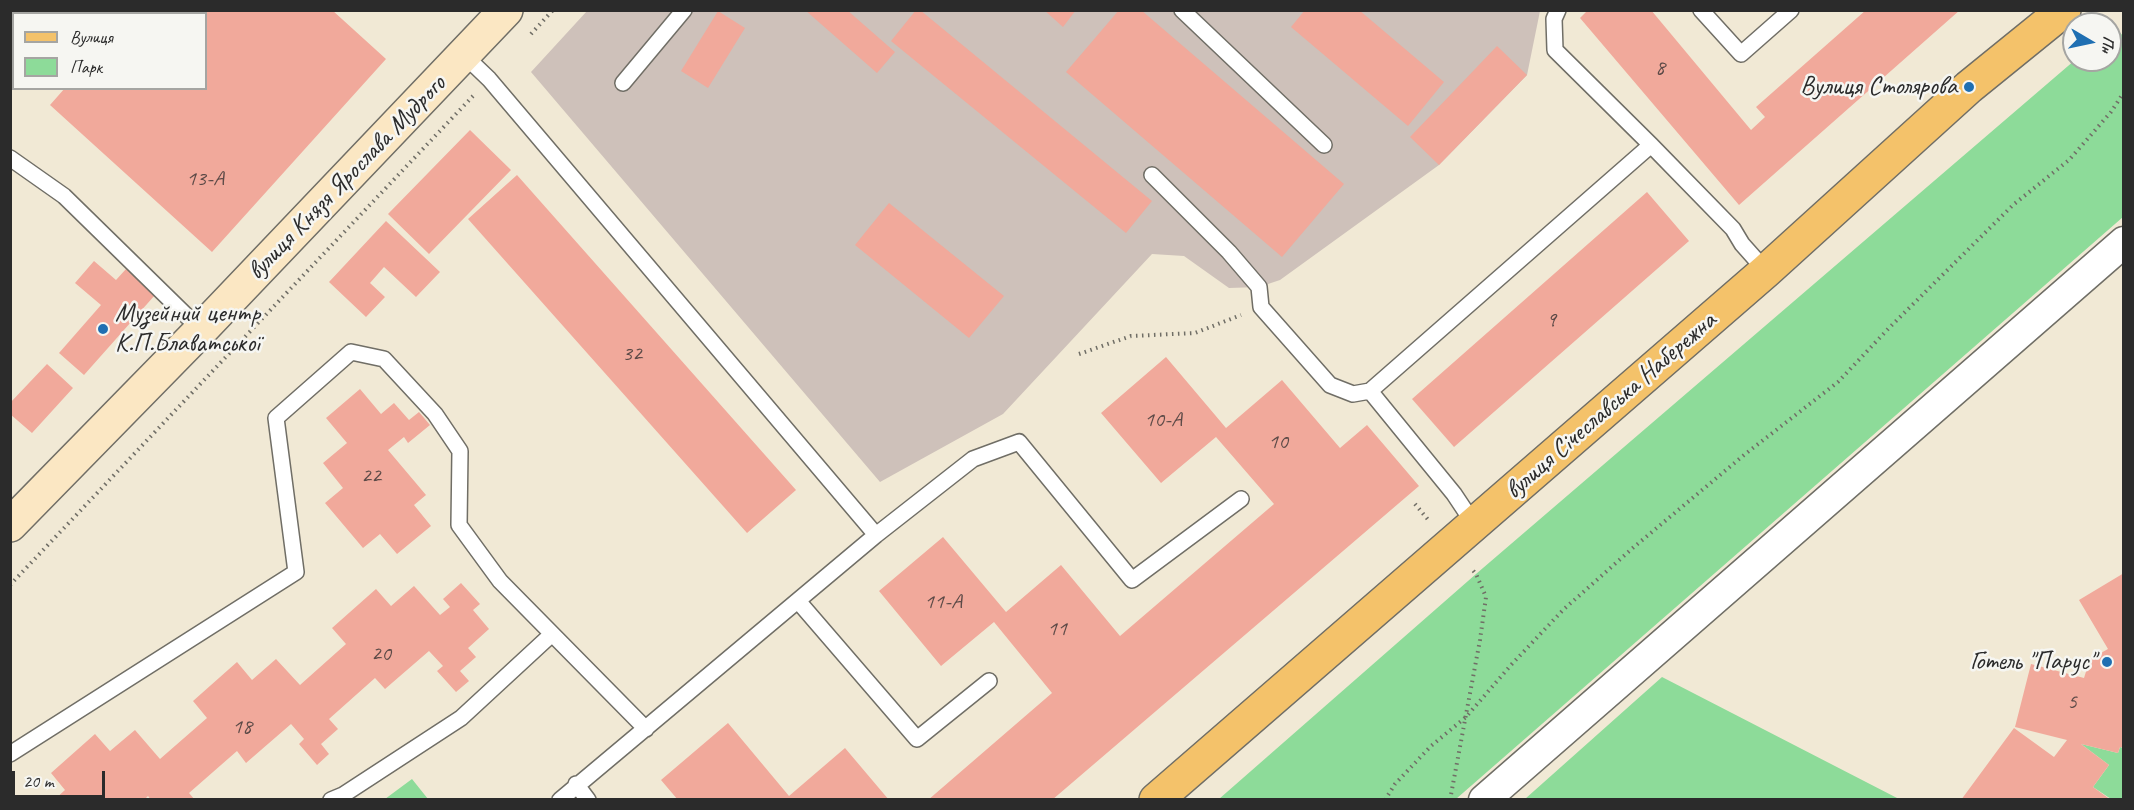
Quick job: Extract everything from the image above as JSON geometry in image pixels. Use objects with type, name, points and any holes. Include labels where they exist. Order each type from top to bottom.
[{"type":"main road","name":"вулиця Князя Ярослава Мудрого","points":[[10,525],[465,56],[506,10]]},
{"type":"main road","name":"вулиця Січеславська Набережна","points":[[1156,800],[1766,272],[1969,87],[2064,10]]},
{"type":"street","points":[[1484,800],[2124,242]]},
{"type":"lane","points":[[624,83],[684,10]]},
{"type":"lane","points":[[1182,10],[1324,144]]},
{"type":"lane","points":[[1558,10],[1554,19],[1554,50],[1733,229],[1742,244],[1766,272]]},
{"type":"lane","points":[[1701,10],[1741,54],[1791,10]]},
{"type":"lane","points":[[465,56],[489,79],[876,535]]},
{"type":"lane","points":[[1152,175],[1229,252],[1259,287],[1261,307],[1330,386],[1353,393],[1370,391],[1651,145]]},
{"type":"lane","points":[[10,158],[64,196],[201,330]]},
{"type":"lane","points":[[10,754],[296,573],[276,418],[351,352],[384,359],[435,414],[460,451],[459,525],[500,581],[646,729]]},
{"type":"lane","points":[[1370,391],[1454,494],[1474,524]]},
{"type":"lane","points":[[560,800],[576,784],[646,729],[876,535],[972,459],[1019,442],[1132,580],[1240,499]]},
{"type":"lane","points":[[798,601],[917,739],[989,681]]},
{"type":"lane","points":[[331,800],[343,795],[461,718],[552,634]]},
{"type":"lane","points":[[576,784],[588,800]]},
{"type":"path","points":[[529,36],[553,10]]},
{"type":"path","points":[[10,585],[489,79]]},
{"type":"path","points":[[1385,800],[1395,784],[1431,746],[1466,717],[1510,665],[1563,610],[1726,470],[1838,382],[2013,205],[2069,160],[2111,112],[2124,92]]},
{"type":"path","points":[[1079,354],[1131,336],[1196,333],[1261,307]]},
{"type":"path","points":[[1450,800],[1486,597],[1476,574]]},
{"type":"shaded area","points":[[587,11],[1540,11],[1527,75],[1439,165],[1280,280],[1259,287],[1229,288],[1184,256],[1152,254],[1003,414],[880,482],[531,72]]},
{"type":"green space","points":[[2122,35],[2124,37],[2123,217],[1456,799],[1219,799],[1476,574],[2062,71],[2122,72]]},
{"type":"green space","points":[[1662,677],[1899,799],[1525,799]]},
{"type":"green space","points":[[2081,744],[2118,753],[2120,747],[2123,748],[2123,799],[2111,799],[2093,787],[2109,765]]},
{"type":"green space","points":[[412,779],[428,799],[385,799]]},
{"type":"building","points":[[136,10],[332,10],[386,59],[212,252],[50,105],[63,90],[207,90],[207,12],[134,12]]},
{"type":"building","points":[[805,10],[847,10],[895,52],[877,73]]},
{"type":"building","points":[[916,10],[920,10],[1152,201],[1126,233],[891,41]]},
{"type":"building","points":[[1044,10],[1076,10],[1063,27]]},
{"type":"building","points":[[1119,10],[1141,10],[1344,184],[1282,257],[1066,72]]},
{"type":"building","points":[[1305,10],[1359,10],[1444,82],[1408,126],[1291,27]]},
{"type":"building","points":[[1588,10],[1651,10],[1751,130],[1765,117],[1756,107],[1866,10],[1960,10],[1739,205],[1580,18]]},
{"type":"building","points":[[718,11],[745,28],[708,88],[681,71]]},
{"type":"building","points":[[1497,46],[1527,75],[1439,165],[1410,137]]},
{"type":"building","points":[[470,130],[511,170],[429,254],[388,214]]},
{"type":"building","points":[[517,175],[796,490],[747,533],[468,219]]},
{"type":"building","points":[[1647,192],[1689,241],[1454,447],[1412,399]]},
{"type":"building","points":[[889,203],[1004,296],[969,338],[855,245]]},
{"type":"building","points":[[386,221],[440,272],[416,297],[384,267],[370,283],[385,297],[366,317],[329,282]]},
{"type":"building","name":"Музейний центр К.П.Блаватської","points":[[94,261],[116,280],[126,269],[155,295],[84,375],[59,353],[101,305],[75,283]]},
{"type":"building","points":[[1166,357],[1226,428],[1282,380],[1340,448],[1367,425],[1419,486],[1052,800],[928,800],[1052,693],[994,622],[941,666],[879,591],[943,537],[1006,612],[1061,565],[1120,636],[1274,504],[1216,437],[1161,483],[1101,413]]},
{"type":"building","points":[[47,364],[73,388],[32,433],[10,414],[10,403]]},
{"type":"building","points":[[360,389],[381,414],[394,403],[409,420],[419,412],[430,425],[408,443],[404,437],[388,450],[426,495],[414,505],[431,526],[397,554],[380,534],[363,548],[325,503],[343,488],[323,463],[347,443],[326,418]]},
{"type":"building","points":[[2124,573],[2124,748],[2120,747],[2118,753],[2081,744],[2109,765],[2093,787],[2111,800],[1961,800],[2014,728],[2054,757],[2067,740],[2015,727],[2031,664],[2084,678],[2090,659],[2108,649],[2079,600]]},
{"type":"building","points":[[461,583],[480,604],[473,610],[489,629],[468,648],[476,657],[460,671],[469,681],[456,692],[437,671],[443,666],[429,651],[385,689],[375,678],[329,719],[338,729],[321,744],[329,754],[317,765],[299,744],[304,739],[291,724],[246,763],[237,751],[189,793],[195,800],[151,800],[148,796],[144,800],[54,800],[65,790],[51,773],[95,734],[110,751],[135,730],[160,759],[207,718],[193,701],[237,662],[252,680],[276,659],[300,685],[346,644],[332,628],[376,589],[391,606],[414,586],[440,615],[450,607],[443,599]]},
{"type":"building","points":[[728,723],[789,796],[845,748],[889,800],[678,800],[661,780]]},
{"type":"place","name":"Вулиця Столярова","points":[[1969,87]]},
{"type":"place","name":"Музейний центр К.П.Блаватської","points":[[103,329]]},
{"type":"place","name":"Готель \"Парус\"","points":[[2107,662]]}]
